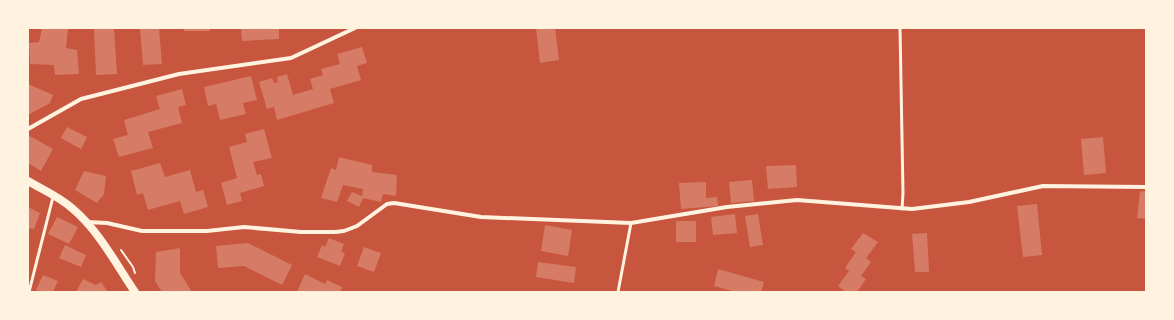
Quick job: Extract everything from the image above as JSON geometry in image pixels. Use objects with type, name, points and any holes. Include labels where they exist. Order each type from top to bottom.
[{"type":"main road","points":[[28,182],[72,208],[86,222],[96,234],[135,292]]},
{"type":"street","points":[[28,129],[81,100],[178,74],[291,58],[355,28]]},
{"type":"street","points":[[86,222],[107,223],[142,231],[207,231],[244,227],[301,232],[335,232],[344,231],[357,226],[388,204],[394,203],[481,217],[631,223],[727,207],[797,200],[912,209],[969,202],[1042,186],[1146,187]]},
{"type":"lane","points":[[900,28],[902,209]]},
{"type":"lane","points":[[29,292],[53,196]]},
{"type":"lane","points":[[618,292],[631,223]]},
{"type":"building","points":[[42,28],[68,28],[66,48],[77,50],[79,74],[55,75],[54,65],[30,64],[29,43],[39,42]]},
{"type":"building","points":[[114,28],[117,74],[96,75],[94,29]]},
{"type":"building","points":[[140,28],[159,28],[162,64],[143,65]]},
{"type":"building","points":[[184,28],[210,28],[210,31],[184,31]]},
{"type":"building","points":[[241,28],[279,28],[279,39],[242,41]]},
{"type":"building","points":[[536,28],[555,28],[559,60],[540,63]]},
{"type":"building","points":[[362,47],[367,63],[357,66],[361,80],[330,89],[334,103],[277,120],[274,107],[267,109],[259,82],[272,78],[274,83],[278,82],[277,77],[287,74],[293,95],[313,89],[310,79],[323,75],[321,69],[340,64],[337,54]]},
{"type":"building","points":[[251,76],[257,100],[243,103],[246,114],[220,120],[216,104],[208,106],[204,87]]},
{"type":"building","points":[[28,84],[53,95],[50,103],[28,115]]},
{"type":"building","points":[[182,89],[186,105],[178,107],[182,123],[148,132],[153,148],[119,157],[113,139],[128,135],[124,120],[160,109],[156,96]]},
{"type":"building","points":[[67,127],[87,137],[81,149],[61,138]]},
{"type":"building","points":[[264,129],[272,158],[253,162],[257,175],[261,174],[264,186],[240,193],[242,201],[227,205],[221,183],[237,178],[229,147],[247,142],[245,134]]},
{"type":"building","points":[[28,135],[53,149],[41,171],[28,163]]},
{"type":"building","points":[[1103,137],[1106,173],[1084,175],[1081,139]]},
{"type":"building","points":[[339,157],[372,165],[372,172],[397,175],[396,196],[383,194],[381,202],[363,198],[359,207],[347,201],[352,192],[362,196],[363,189],[343,185],[337,202],[321,198],[331,168],[336,170]]},
{"type":"building","points":[[160,163],[165,177],[190,170],[196,192],[203,190],[208,207],[184,214],[180,201],[148,210],[143,193],[137,195],[131,171]]},
{"type":"building","points":[[796,165],[797,187],[768,189],[766,166]]},
{"type":"building","points":[[84,171],[106,176],[104,194],[97,203],[75,190]]},
{"type":"building","points":[[752,180],[754,201],[731,203],[729,182]]},
{"type":"building","points":[[706,182],[706,198],[717,197],[718,206],[681,209],[679,183]]},
{"type":"building","points":[[1140,191],[1146,192],[1146,219],[1137,218]]},
{"type":"building","points":[[1037,204],[1042,255],[1023,257],[1017,206]]},
{"type":"building","points":[[28,207],[40,213],[34,229],[28,228]]},
{"type":"building","points":[[735,214],[737,233],[713,235],[711,217]]},
{"type":"building","points":[[758,214],[763,245],[750,247],[745,216]]},
{"type":"building","points":[[57,217],[78,227],[69,244],[48,234]]},
{"type":"building","points":[[676,221],[696,221],[696,242],[676,242]]},
{"type":"building","points":[[545,225],[572,230],[568,256],[541,251]]},
{"type":"building","points":[[863,233],[878,242],[866,258],[871,262],[861,276],[866,279],[857,292],[846,292],[838,286],[849,271],[845,268],[856,252],[851,249]]},
{"type":"building","points":[[927,233],[929,272],[915,272],[912,234]]},
{"type":"building","points":[[329,238],[344,244],[341,252],[345,253],[340,266],[317,257],[322,245],[325,247]]},
{"type":"building","points":[[248,243],[292,265],[282,285],[244,266],[218,268],[216,246]]},
{"type":"building","points":[[65,245],[86,255],[81,267],[59,258]]},
{"type":"building","points":[[364,247],[381,253],[374,272],[357,266]]},
{"type":"building","points":[[180,248],[180,273],[192,292],[162,292],[155,281],[156,252]]},
{"type":"building","points":[[538,262],[576,267],[574,283],[536,277]]},
{"type":"building","points":[[718,269],[764,282],[761,292],[736,292],[714,286]]},
{"type":"building","points":[[305,274],[325,284],[327,280],[342,287],[340,292],[297,292]]},
{"type":"building","points":[[43,275],[58,281],[53,292],[41,292],[36,290]]},
{"type":"building","points":[[83,279],[96,285],[101,282],[108,292],[76,292]]}]
